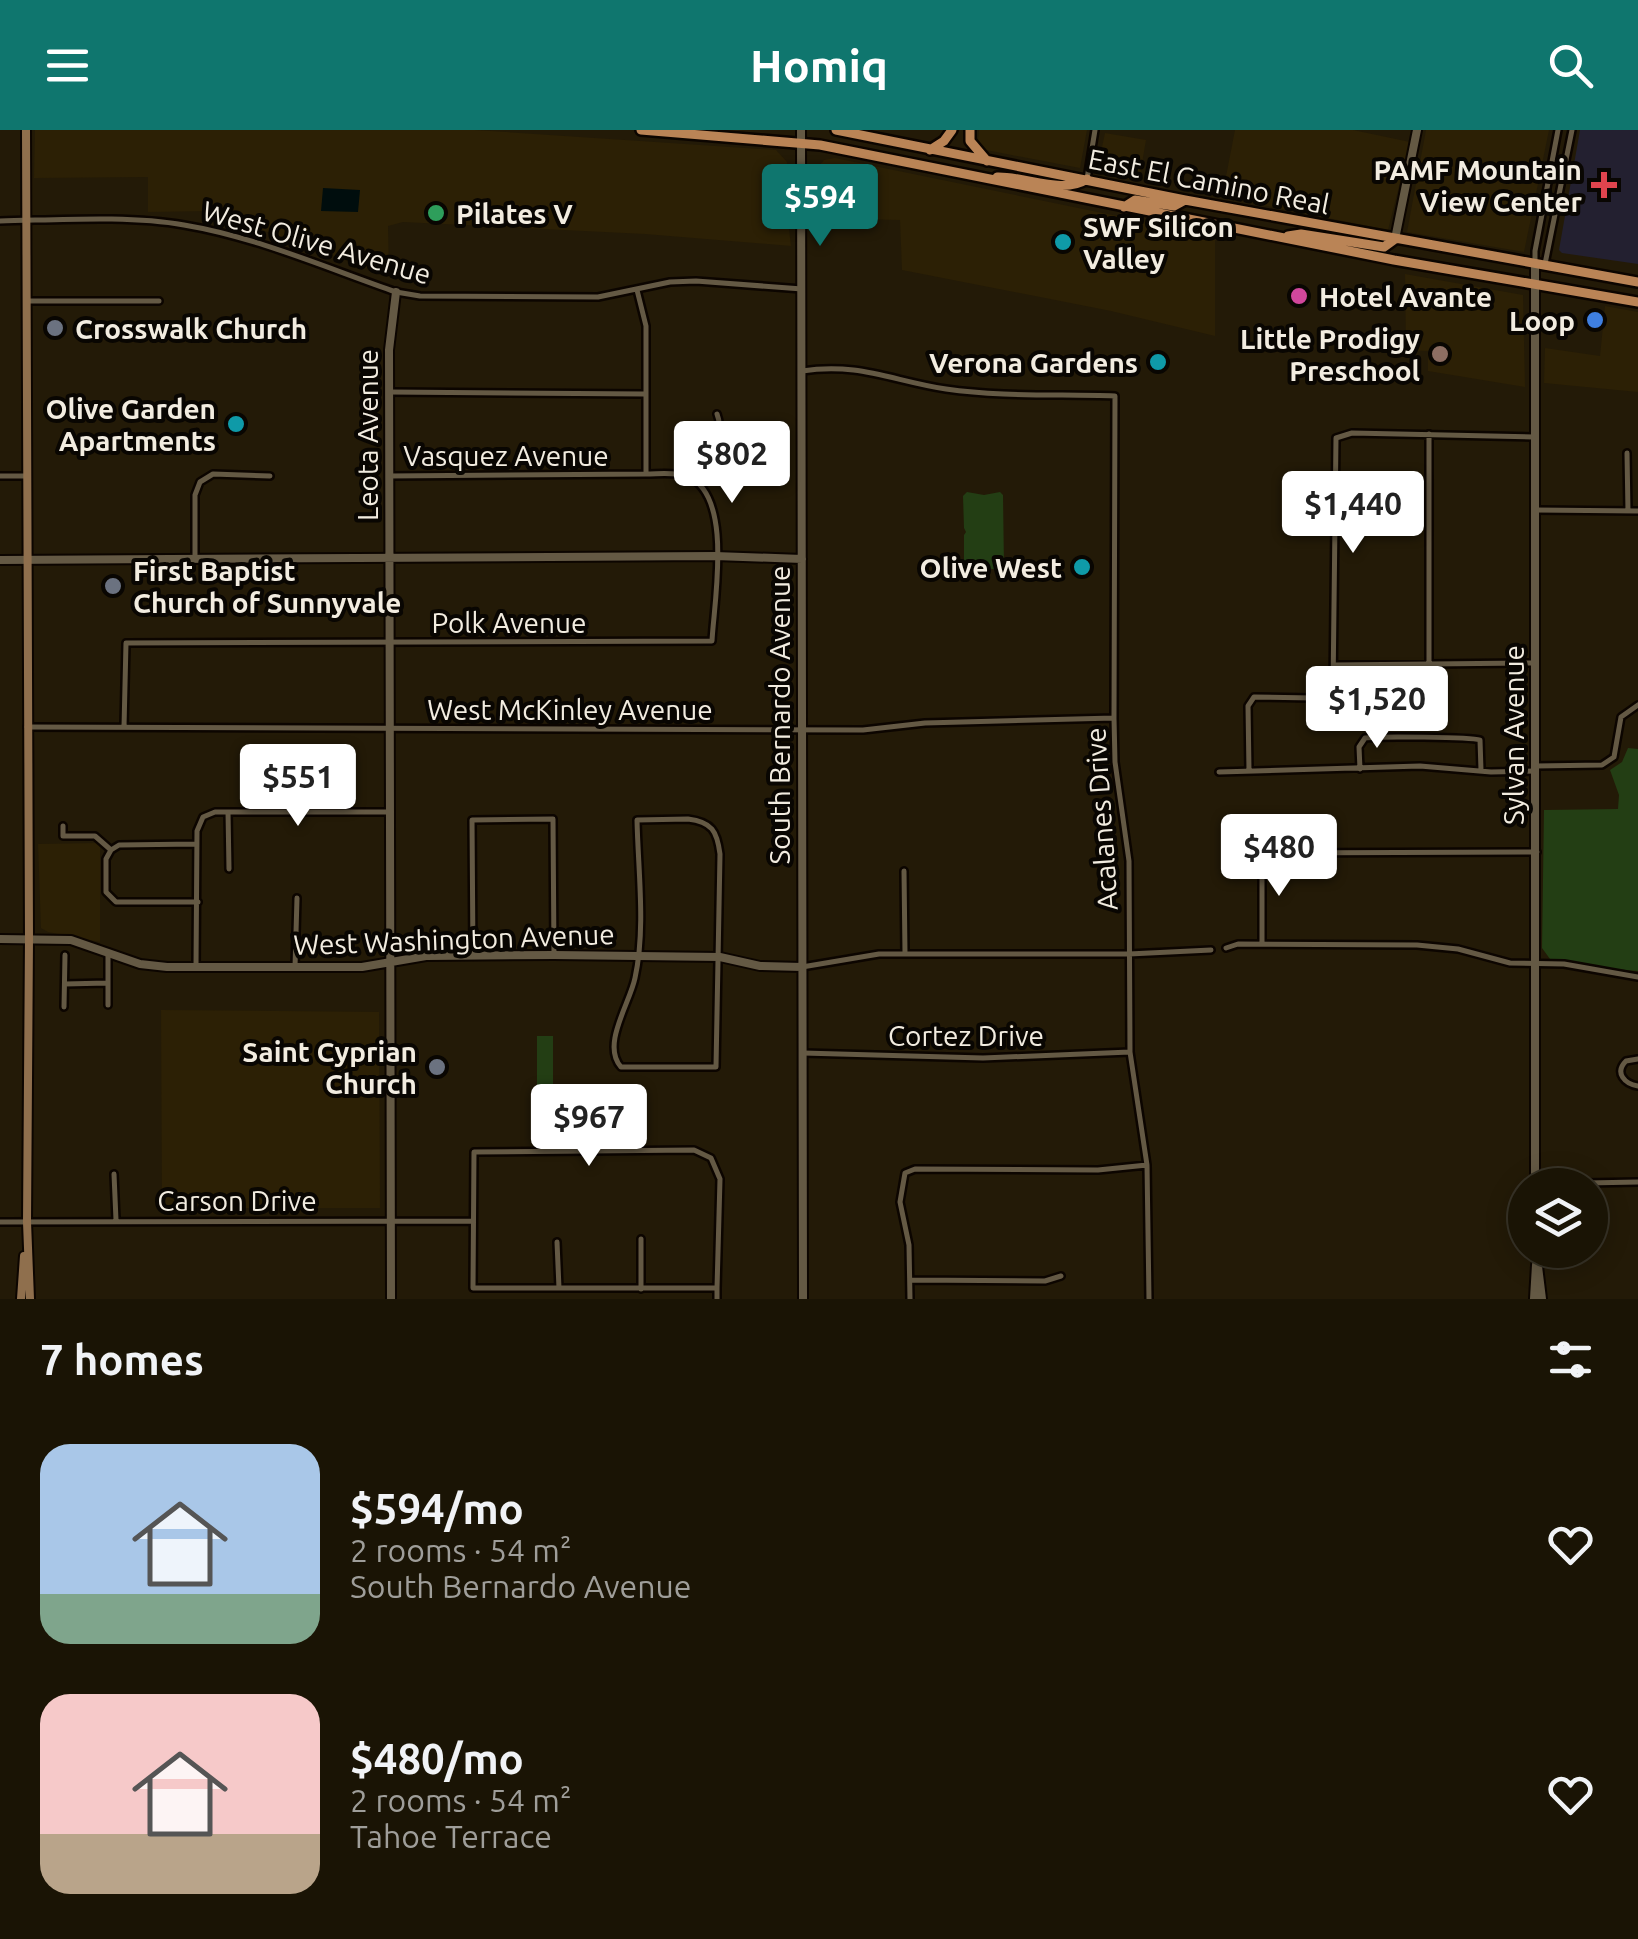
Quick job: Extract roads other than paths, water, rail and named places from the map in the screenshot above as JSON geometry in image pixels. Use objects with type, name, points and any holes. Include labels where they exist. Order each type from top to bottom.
[{"type":"main road","points":[[21,1299],[26,1222],[30,939],[26,130]]},
{"type":"main road","points":[[641,130],[801,142],[1124,207],[1135,200],[1174,206],[1184,200]]},
{"type":"main road","name":"East El Camino Real","points":[[836,130],[1184,200],[1638,282]]},
{"type":"main road","points":[[930,150],[952,130]]},
{"type":"main road","points":[[970,130],[970,141],[988,162]]},
{"type":"main road","points":[[984,178],[1014,176],[1070,187],[1087,179]]},
{"type":"main road","name":"East El Camino Real","points":[[1124,207],[1638,302]]},
{"type":"main road","points":[[1276,237],[1301,234],[1384,247],[1395,239]]},
{"type":"main road","points":[[26,1222],[30,1299]]},
{"type":"street","name":"South Bernardo Avenue","points":[[801,130],[804,1299]]},
{"type":"street","points":[[1087,179],[1096,130]]},
{"type":"street","points":[[1395,239],[1417,130]]},
{"type":"street","points":[[1540,265],[1535,251],[1558,130]]},
{"type":"street","points":[[1540,265],[1549,252],[1572,130]]},
{"type":"street","name":"West Olive Avenue","points":[[0,221],[181,224],[215,231],[396,292],[449,298],[598,297],[670,282],[696,281],[802,289]]},
{"type":"street","name":"Sylvan Avenue","points":[[1535,1168],[1534,437],[1540,265]]},
{"type":"street","points":[[638,290],[646,326],[646,474]]},
{"type":"street","name":"Leota Avenue","points":[[391,1299],[388,350],[396,292]]},
{"type":"street","points":[[26,301],[159,301]]},
{"type":"street","name":"Acalanes Drive","points":[[802,371],[872,370],[968,392],[1115,396],[1114,718],[1129,860],[1130,1052],[1146,1165],[1149,1299]]},
{"type":"street","points":[[389,392],[644,394]]},
{"type":"street","points":[[716,556],[715,510],[708,495],[688,476],[718,440],[721,424],[717,414]]},
{"type":"street","points":[[1429,434],[1429,664]]},
{"type":"street","points":[[1248,770],[1248,706],[1254,696],[1322,696],[1333,690],[1335,442],[1339,435],[1534,437]]},
{"type":"street","points":[[1627,452],[1628,511]]},
{"type":"street","points":[[195,559],[195,495],[200,482],[213,474],[270,476]]},
{"type":"street","points":[[0,476],[26,476]]},
{"type":"street","name":"Vasquez Avenue","points":[[389,476],[688,476]]},
{"type":"street","points":[[1534,510],[1638,511]]},
{"type":"street","points":[[0,560],[716,556],[802,559]]},
{"type":"street","name":"Polk Avenue","points":[[124,727],[126,643],[712,641],[716,556]]},
{"type":"street","points":[[1336,666],[1536,663]]},
{"type":"street","points":[[1219,772],[1420,766],[1536,769],[1602,764],[1614,757],[1621,717],[1638,704]]},
{"type":"street","name":"West McKinley Avenue","points":[[26,727],[802,730],[1114,718]]},
{"type":"street","points":[[1360,769],[1359,746],[1365,738],[1451,736],[1480,740],[1482,770]]},
{"type":"street","points":[[196,966],[197,842],[198,824],[203,817],[215,812],[390,812]]},
{"type":"street","points":[[228,812],[228,869]]},
{"type":"street","points":[[473,956],[472,820],[554,819],[554,955]]},
{"type":"street","points":[[637,820],[698,820],[710,824],[720,854],[716,1066],[622,1067],[616,1060],[616,1035],[638,956],[637,820]]},
{"type":"street","points":[[63,826],[63,836],[94,836],[110,850]]},
{"type":"street","points":[[197,842],[120,844],[110,850],[106,859],[106,892],[116,902],[198,902]]},
{"type":"street","points":[[1262,944],[1262,853],[1536,852]]},
{"type":"street","points":[[904,870],[905,953]]},
{"type":"street","points":[[294,967],[297,898]]},
{"type":"street","name":"West Washington Avenue","points":[[0,939],[71,940],[140,964],[294,967],[362,966],[426,956],[554,955],[720,957],[760,966],[802,967],[829,965],[858,956],[905,953],[1129,954],[1211,950]]},
{"type":"street","points":[[1226,948],[1238,944],[1418,945],[1510,962],[1564,964],[1624,978],[1638,977]]},
{"type":"street","points":[[108,952],[108,1005]]},
{"type":"street","points":[[64,1007],[65,955]]},
{"type":"street","points":[[65,984],[107,983]]},
{"type":"street","name":"Cortez Drive","points":[[802,1052],[982,1058],[1130,1052]]},
{"type":"street","points":[[1638,1060],[1626,1061],[1621,1071],[1622,1079],[1638,1086]]},
{"type":"street","points":[[717,1288],[473,1288],[474,1152],[694,1150],[711,1158],[720,1178],[717,1299]]},
{"type":"street","points":[[910,1299],[908,1245],[900,1202],[905,1172],[1098,1170],[1146,1165]]},
{"type":"street","points":[[114,1174],[116,1220]]},
{"type":"street","points":[[1608,1183],[1638,1182]]},
{"type":"street","name":"Carson Drive","points":[[0,1222],[474,1220]]},
{"type":"street","points":[[641,1239],[641,1288]]},
{"type":"street","points":[[557,1242],[559,1288]]},
{"type":"street","points":[[1537,1268],[1538,1299]]},
{"type":"street","points":[[910,1280],[1045,1281],[1061,1276]]},
{"type":"place","name":"PAMF Mountain View Center","points":[[1604,185]]},
{"type":"place","name":"Pilates V","points":[[436,213]]},
{"type":"place","name":"SWF Silicon Valley","points":[[1063,242]]},
{"type":"place","name":"Hotel Avante","points":[[1299,296]]},
{"type":"place","name":"Loop","points":[[1595,320]]},
{"type":"place","name":"Crosswalk Church","points":[[55,328]]},
{"type":"place","name":"Little Prodigy Preschool","points":[[1440,354]]},
{"type":"place","name":"Verona Gardens","points":[[1158,362]]},
{"type":"place","name":"Olive Garden Apartments","points":[[236,424]]},
{"type":"place","name":"Olive West","points":[[1082,567]]},
{"type":"place","name":"First Baptist Church of Sunnyvale","points":[[113,586]]},
{"type":"place","name":"Saint Cyprian Church","points":[[437,1067]]}]
